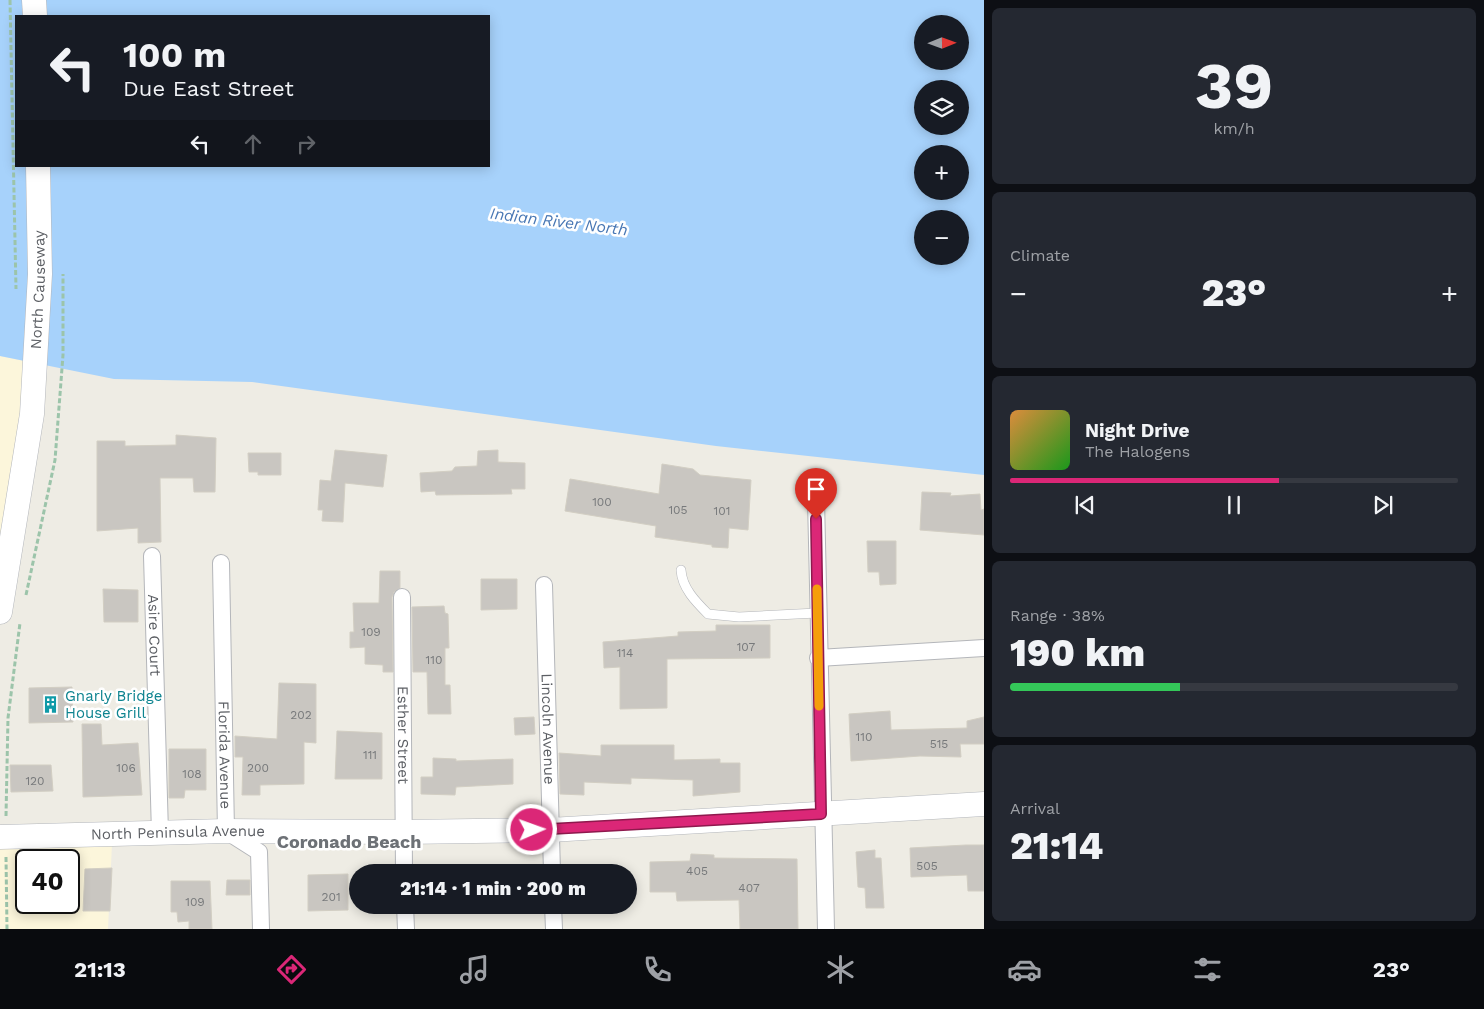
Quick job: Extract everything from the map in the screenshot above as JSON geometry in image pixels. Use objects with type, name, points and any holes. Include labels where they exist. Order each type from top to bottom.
[{"type":"street","points":[[34,0],[35,15]]},
{"type":"street","name":"North Causeway","points":[[10,617],[38,343],[40,274],[38,167]]},
{"type":"street","points":[[816,500],[821,814],[826,929]]},
{"type":"street","name":"Asire Court","points":[[152,556],[160,833]]},
{"type":"street","name":"Florida Avenue","points":[[221,563],[226,831],[259,852],[262,929]]},
{"type":"street","name":"Lincoln Avenue","points":[[544,585],[552,864]]},
{"type":"street","name":"Esther Street","points":[[402,597],[404,864]]},
{"type":"street","points":[[818,658],[984,648]]},
{"type":"street","name":"North Peninsula Avenue","points":[[3,827],[160,833],[550,830],[984,804]]},
{"type":"street","points":[[405,914],[406,929]]},
{"type":"street","points":[[553,914],[554,929]]},
{"type":"lane","points":[[681,570],[682,579],[690,593],[708,614],[739,617],[817,613]]},
{"type":"path","points":[[10,0],[16,294]]},
{"type":"path","points":[[24,602],[54,460],[63,356],[63,272]]},
{"type":"path","points":[[3,827],[10,617]]},
{"type":"path","points":[[6,860],[7,929]]},
{"type":"shaded area","points":[[0,356],[38,364],[0,612]]},
{"type":"shaded area","points":[[112,844],[108,929],[0,929],[0,847]]},
{"type":"water","name":"Indian River North","points":[[0,0],[984,0],[984,475],[716,446],[252,382],[114,379],[0,356]]},
{"type":"building","points":[[176,435],[216,438],[215,492],[194,492],[193,478],[160,478],[161,542],[138,543],[138,528],[97,531],[97,441],[125,441],[125,446],[176,445]]},
{"type":"building","points":[[335,450],[387,455],[383,487],[345,483],[343,522],[322,521],[323,510],[318,510],[320,480],[331,481]]},
{"type":"building","points":[[498,450],[498,462],[525,463],[525,489],[511,489],[512,494],[436,495],[435,491],[421,492],[420,473],[452,471],[455,467],[477,466],[478,451]]},
{"type":"building","points":[[248,453],[281,453],[281,475],[258,475],[258,472],[249,472]]},
{"type":"building","points":[[662,464],[693,469],[700,475],[751,480],[748,530],[729,528],[728,548],[712,547],[712,545],[655,537],[656,526],[565,511],[570,479],[659,494]]},
{"type":"building","points":[[922,492],[951,493],[950,496],[980,494],[981,510],[984,509],[984,535],[920,530]]},
{"type":"building","points":[[867,541],[896,541],[896,584],[880,585],[879,572],[868,572]]},
{"type":"building","points":[[380,571],[400,571],[400,588],[394,592],[392,597],[393,672],[383,672],[383,665],[365,664],[365,647],[350,648],[350,632],[354,632],[353,603],[379,603]]},
{"type":"building","points":[[481,579],[517,579],[517,609],[481,610]]},
{"type":"building","points":[[103,589],[138,590],[138,622],[104,622]]},
{"type":"building","points":[[444,606],[445,613],[448,614],[449,648],[445,648],[445,685],[450,685],[451,714],[428,714],[427,672],[413,672],[412,607]]},
{"type":"building","points":[[716,625],[770,625],[770,658],[667,659],[667,708],[620,709],[620,667],[604,668],[603,642],[678,636],[678,632],[716,631]]},
{"type":"building","points":[[279,683],[316,684],[316,743],[304,742],[304,784],[260,785],[260,795],[242,795],[243,757],[235,757],[235,736],[277,739]]},
{"type":"building","name":"Gnarly Bridge House Grill","points":[[72,687],[73,722],[29,723],[29,688]]},
{"type":"building","points":[[890,711],[891,730],[967,728],[967,721],[984,717],[984,744],[960,744],[961,757],[920,756],[851,761],[849,714]]},
{"type":"building","points":[[534,717],[535,734],[515,735],[514,718]]},
{"type":"building","points":[[82,724],[101,724],[102,745],[138,743],[142,795],[83,797]]},
{"type":"building","points":[[337,731],[382,733],[382,779],[335,779]]},
{"type":"building","points":[[601,745],[674,745],[674,760],[720,759],[720,763],[740,763],[740,792],[693,796],[693,780],[631,778],[631,784],[584,782],[584,795],[560,794],[559,753],[601,756]]},
{"type":"building","points":[[169,749],[206,749],[206,790],[185,790],[184,798],[169,798]]},
{"type":"building","points":[[433,758],[456,759],[456,761],[513,759],[513,784],[456,787],[455,795],[421,794],[421,777],[433,777]]},
{"type":"building","points":[[10,765],[51,765],[53,791],[11,792]]},
{"type":"building","points":[[984,845],[984,891],[968,891],[967,875],[911,877],[910,848]]},
{"type":"building","points":[[875,850],[875,858],[881,858],[884,908],[866,908],[865,888],[858,887],[856,852]]},
{"type":"building","points":[[691,854],[714,855],[714,858],[797,859],[798,929],[740,929],[739,900],[677,901],[676,892],[650,892],[650,862],[690,861]]},
{"type":"building","points":[[112,868],[110,911],[83,911],[85,869]]},
{"type":"building","points":[[348,874],[348,910],[308,911],[308,875]]},
{"type":"building","points":[[227,880],[250,880],[250,895],[226,895]]},
{"type":"building","points":[[171,881],[210,881],[212,929],[189,929],[189,921],[178,922],[177,912],[171,912]]},
{"type":"slow traffic","points":[[817,589],[819,706]]},
{"type":"place","name":"Gnarly Bridge House Grill","points":[[51,705]]},
{"type":"district","name":"Coronado Beach","points":[[349,842]]},
{"type":"route","points":[[532,830],[821,814],[816,519]]}]
